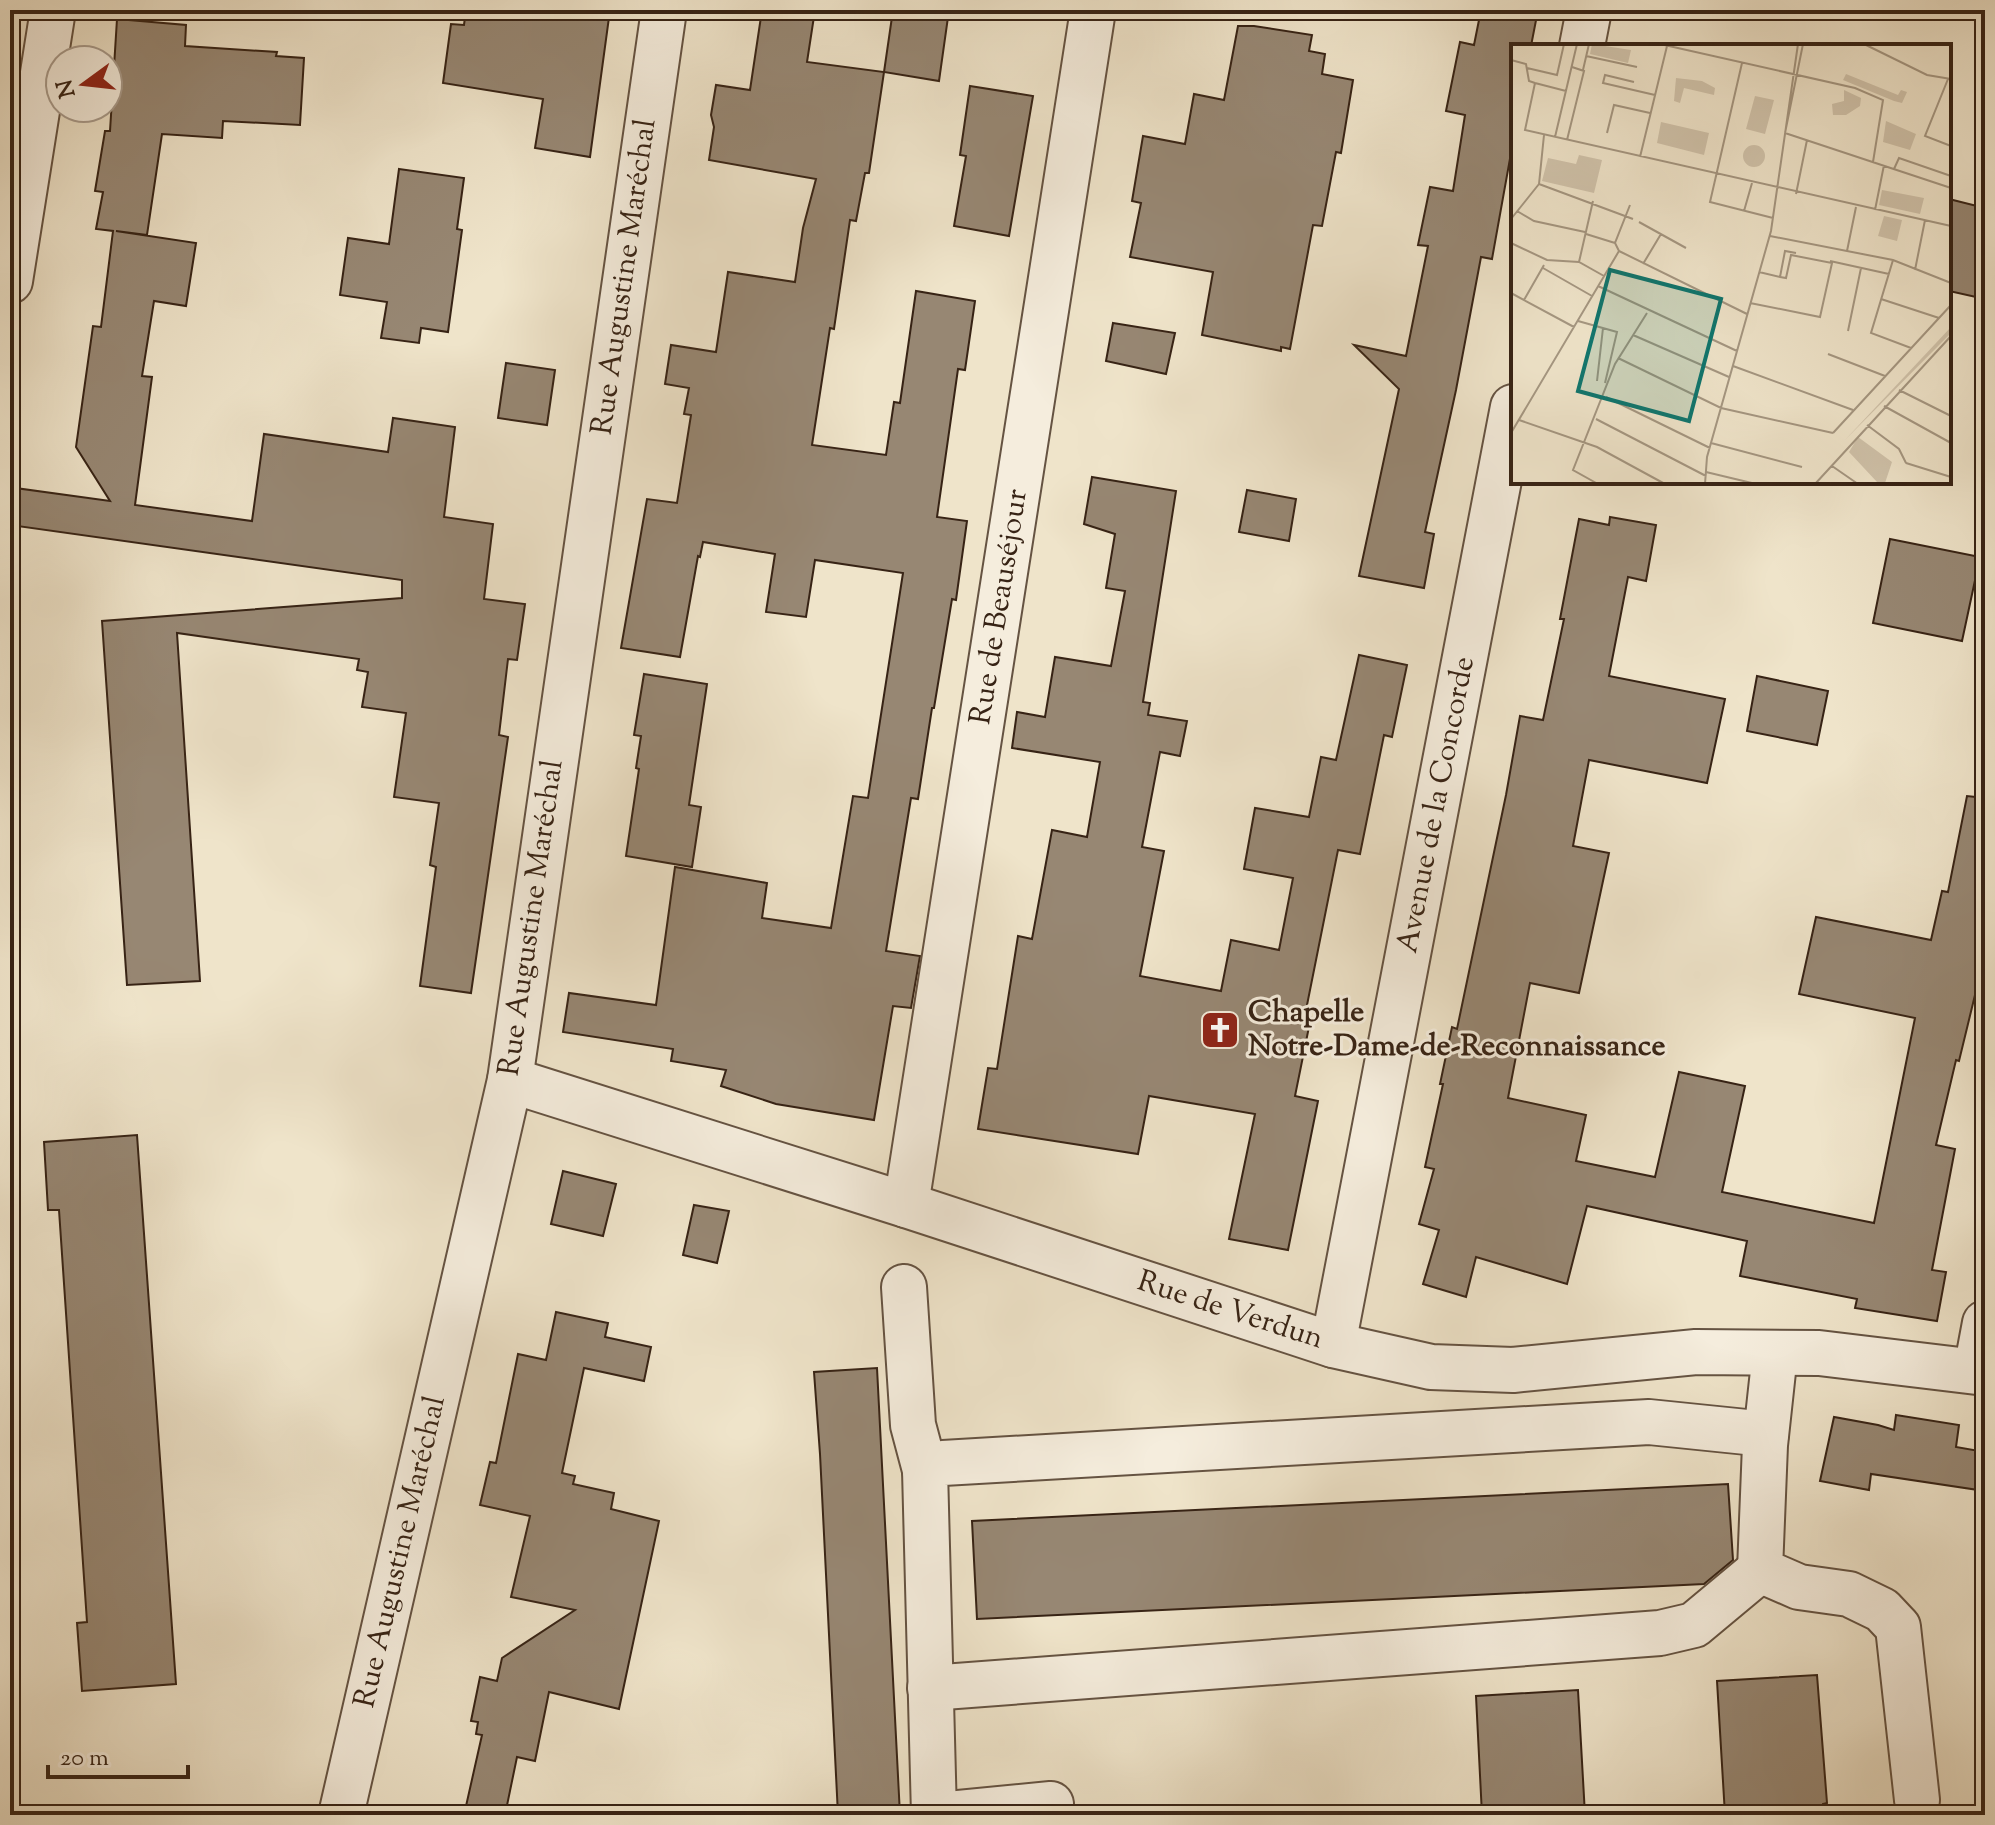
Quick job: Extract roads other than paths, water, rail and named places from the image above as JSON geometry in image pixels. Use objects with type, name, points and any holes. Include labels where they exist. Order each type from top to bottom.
[{"type":"street","points":[[10,281],[53,10]]},
{"type":"street","name":"Rue Augustine Maréchal","points":[[341,1815],[510,1080],[664,10]]},
{"type":"street","name":"Rue de Beauséjour","points":[[906,1205],[1093,10]]},
{"type":"street","points":[[1582,44],[1589,10]]},
{"type":"street","name":"Avenue de la Concorde","points":[[1333,1345],[1511,417]]},
{"type":"street","name":"Rue de Verdun","points":[[510,1080],[1333,1345],[1431,1367],[1513,1370],[1696,1352],[1819,1353],[1980,1372]]},
{"type":"street","points":[[904,1287],[913,1425],[925,1470],[936,1815],[1051,1804]]},
{"type":"street","points":[[1980,1372],[1985,1323]]},
{"type":"street","points":[[930,1688],[1660,1633],[1694,1625],[1760,1570],[1766,1434],[1775,1353]]},
{"type":"street","points":[[925,1470],[943,1463],[1649,1422],[1766,1434]]},
{"type":"street","points":[[1760,1570],[1799,1587],[1849,1594],[1882,1610],[1898,1627],[1917,1800]]},
{"type":"place","name":"Chapelle Notre-Dame-de-Reconnaissance","points":[[1220,1030]]}]
